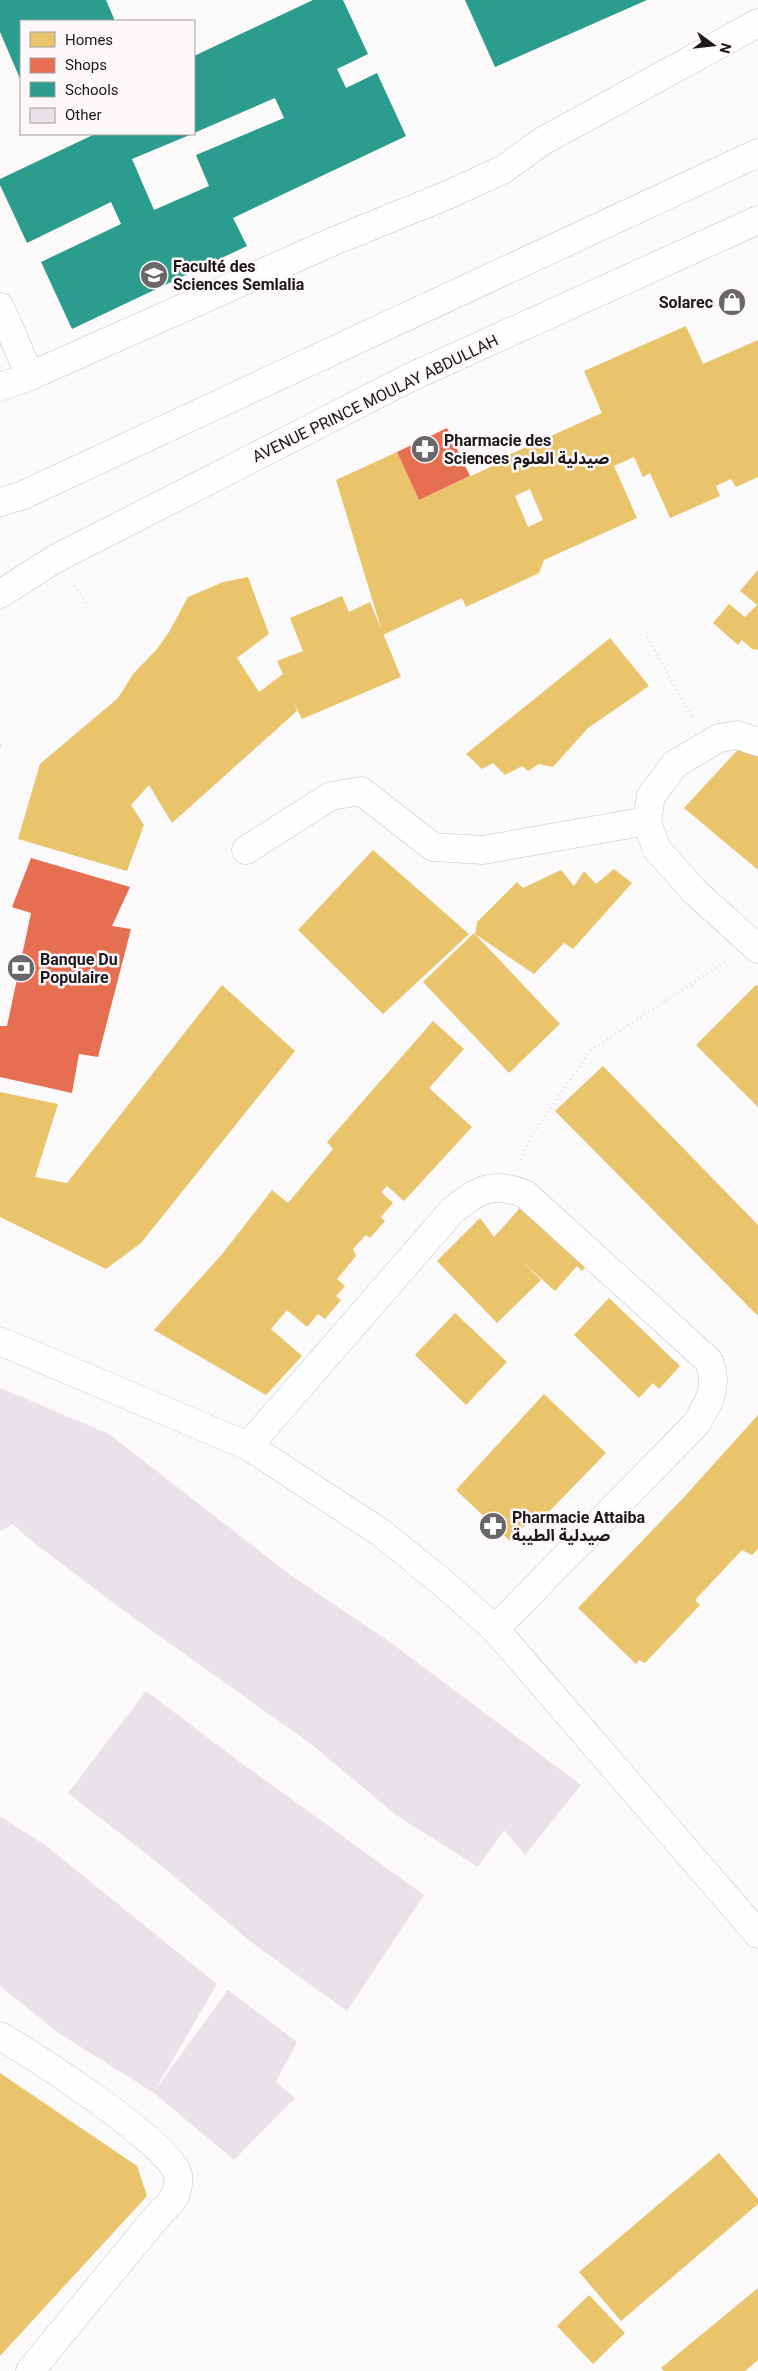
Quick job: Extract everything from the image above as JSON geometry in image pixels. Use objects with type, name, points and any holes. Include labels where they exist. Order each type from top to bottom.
[{"type":"street","points":[[0,387],[30,376],[334,241],[450,194],[504,169],[541,142],[758,23]]},
{"type":"street","points":[[0,502],[21,496],[758,153]]},
{"type":"street","name":"AVENUE PRINCE MOULAY ABDULLAH","points":[[0,594],[55,558],[411,377],[758,220]]},
{"type":"street","points":[[0,307],[30,376]]},
{"type":"street","points":[[755,946],[694,891],[656,848],[647,821],[651,796],[675,764],[719,738],[737,735],[758,742]]},
{"type":"street","points":[[246,850],[331,796],[361,791],[434,847],[483,850],[647,821]]},
{"type":"street","points":[[248,1446],[452,1211],[473,1194],[492,1188],[510,1188],[525,1194],[709,1361],[714,1374],[714,1386],[696,1424],[495,1629]]},
{"type":"street","points":[[0,1341],[248,1446],[380,1532],[443,1583],[495,1629],[758,1934]]},
{"type":"street","points":[[0,2036],[33,2055],[125,2122],[164,2154],[178,2174],[176,2196],[159,2214],[30,2371]]},
{"type":"path","points":[[647,637],[707,745]]},
{"type":"path","points":[[0,746],[5,745]]},
{"type":"path","points":[[510,1188],[529,1139],[591,1050],[755,946]]},
{"type":"building: Homes","points":[[686,326],[703,364],[758,340],[758,477],[736,487],[731,479],[716,486],[720,496],[670,518],[650,473],[643,477],[634,457],[614,466],[637,518],[544,560],[539,573],[466,607],[462,598],[383,635],[336,480],[397,452],[419,500],[499,463],[493,462],[602,413],[584,371]],"holes":[[[530,489],[543,520],[528,527],[515,496]]]},
{"type":"building: Homes","points":[[758,570],[758,650],[752,649],[742,640],[738,645],[713,623],[729,604],[745,617],[757,605],[740,591]]},
{"type":"building: Homes","points":[[248,577],[269,634],[237,658],[259,692],[283,674],[277,661],[303,651],[290,618],[342,596],[349,612],[370,602],[401,677],[302,719],[294,703],[297,711],[172,823],[149,785],[131,805],[144,825],[127,871],[18,839],[40,764],[118,698],[133,674],[157,649],[169,632],[188,597],[223,582]]},
{"type":"building: Homes","points":[[610,638],[649,686],[588,728],[553,767],[539,764],[528,771],[522,766],[505,775],[493,763],[482,769],[466,754]]},
{"type":"building: Homes","points":[[745,742],[758,754],[758,870],[684,808]]},
{"type":"building: Homes","points":[[373,850],[469,934],[383,1014],[298,930]]},
{"type":"building: Homes","points":[[614,869],[632,883],[573,949],[564,943],[534,974],[475,934],[477,922],[517,882],[523,888],[561,870],[574,886],[584,871],[596,884]]},
{"type":"building: Homes","points":[[474,933],[560,1024],[509,1073],[423,982]]},
{"type":"building: Homes","points":[[222,985],[295,1051],[141,1243],[106,1269],[0,1217],[0,1092],[58,1104],[35,1177],[67,1183]]},
{"type":"building: Homes","points":[[756,985],[758,986],[758,1107],[696,1045]]},
{"type":"building: Homes","points":[[433,1021],[464,1049],[429,1088],[472,1127],[404,1201],[387,1186],[381,1192],[393,1203],[381,1217],[385,1221],[370,1238],[366,1235],[353,1249],[356,1256],[337,1279],[345,1286],[336,1296],[341,1300],[325,1319],[318,1314],[307,1327],[287,1310],[271,1329],[302,1356],[266,1395],[154,1330],[223,1253],[272,1190],[288,1203],[333,1149],[327,1142]]},
{"type":"building: Homes","points":[[603,1066],[758,1225],[758,1316],[555,1111]]},
{"type":"building: Homes","points":[[520,1208],[530,1217],[595,1255],[582,1271],[577,1266],[555,1291],[520,1260],[541,1280],[497,1323],[437,1261],[480,1218],[494,1237]]},
{"type":"building: Homes","points":[[609,1298],[680,1366],[659,1389],[653,1383],[639,1398],[574,1335]]},
{"type":"building: Homes","points":[[455,1313],[507,1362],[466,1405],[415,1355]]},
{"type":"building: Homes","points":[[544,1394],[606,1453],[536,1525],[530,1520],[510,1541],[456,1490]]},
{"type":"building: Homes","points":[[758,1415],[758,1549],[752,1555],[742,1550],[695,1600],[700,1605],[645,1663],[639,1660],[636,1664],[578,1608],[685,1496]]},
{"type":"building: Homes","points":[[0,2073],[137,2166],[147,2196],[0,2356]]},
{"type":"building: Homes","points":[[719,2153],[758,2199],[758,2204],[621,2321],[579,2272]]},
{"type":"building: Homes","points":[[758,2288],[758,2360],[745,2371],[664,2371],[661,2368]]},
{"type":"building: Homes","points":[[589,2295],[625,2333],[593,2364],[557,2326]]},
{"type":"building: Shops","points":[[447,428],[470,476],[419,500],[397,452]]},
{"type":"building: Shops","points":[[31,858],[130,887],[112,926],[131,929],[98,1057],[79,1054],[72,1093],[0,1077],[0,1026],[7,1026],[31,913],[12,907]]},
{"type":"building: Schools","points":[[0,0],[106,0],[115,20],[20,20],[20,79],[0,32]]},
{"type":"building: Schools","points":[[313,0],[343,0],[368,54],[337,69],[346,88],[377,73],[406,136],[233,218],[247,246],[72,329],[41,262],[121,224],[111,202],[27,243],[0,185],[0,179],[93,135],[190,135],[132,159],[154,210],[209,186],[196,155],[284,118],[275,98],[195,133],[195,56]]},
{"type":"building: Schools","points":[[465,0],[647,0],[495,67]]},
{"type":"building: Other","points":[[0,1388],[109,1434],[289,1574],[387,1640],[581,1785],[525,1855],[504,1830],[478,1867],[396,1815],[311,1744],[120,1608],[29,1539],[13,1524],[0,1531]]},
{"type":"building: Other","points":[[146,1691],[240,1762],[424,1895],[347,2011],[251,1942],[163,1867],[68,1793]]},
{"type":"building: Other","points":[[0,1816],[45,1845],[217,1984],[155,2090],[228,1990],[297,2042],[276,2082],[295,2098],[234,2160],[154,2093],[60,2034],[0,1986]]},
{"type":"place","name":"Faculté des Sciences Semlalia","points":[[154,275]]},
{"type":"place","name":"Solarec","points":[[732,302]]},
{"type":"place","name":"Pharmacie des Sciences صيدلية العلوم","points":[[425,449]]},
{"type":"place","name":"Banque Du Populaire","points":[[21,968]]},
{"type":"place","name":"Pharmacie Attaiba صيدلية الطيبة","points":[[493,1526]]}]
